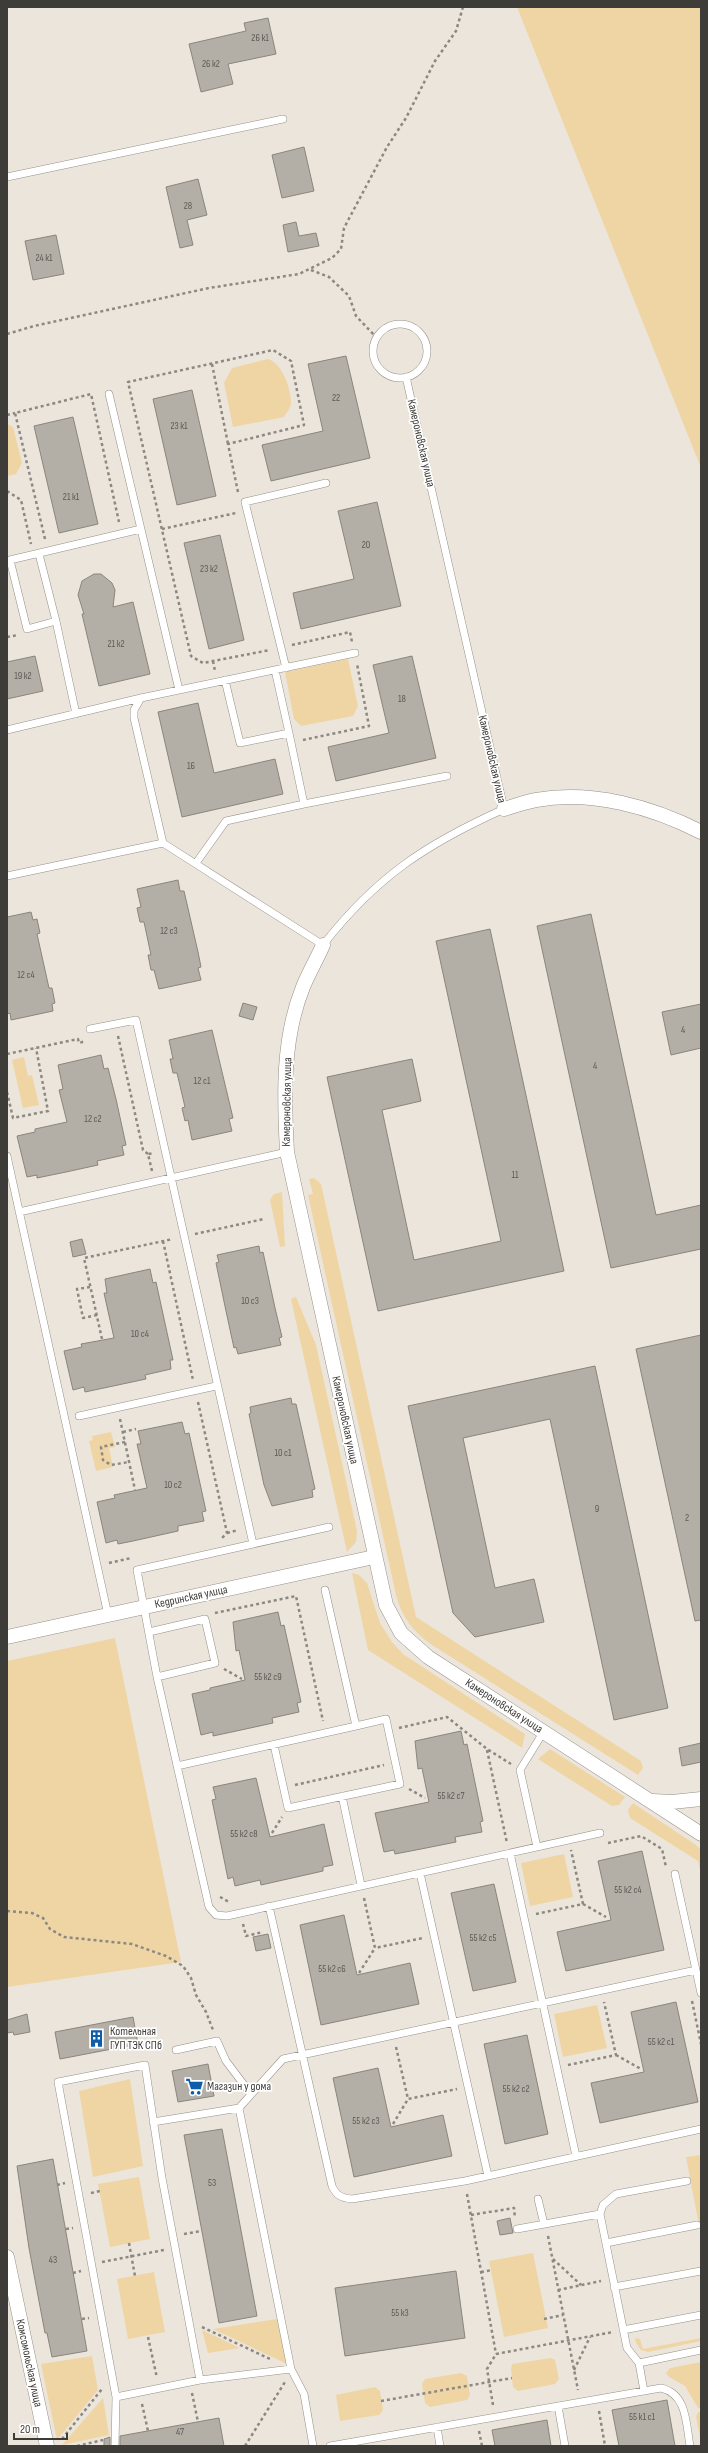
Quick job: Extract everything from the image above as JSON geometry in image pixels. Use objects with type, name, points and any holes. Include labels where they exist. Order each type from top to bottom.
[{"type":"street","points":[[504,809],[536,800],[578,797],[624,803],[675,819],[701,832]]},
{"type":"street","name":"Камероновская улица","points":[[323,945],[303,987],[292,1023],[286,1077],[287,1152],[374,1557],[386,1605],[392,1619],[408,1641],[428,1657],[701,1834]]},
{"type":"street","name":"Кедринская улица","points":[[7,1637],[374,1557]]},
{"type":"street","points":[[652,1801],[672,1802],[701,1799]]},
{"type":"street","name":"Комсомольская улица","points":[[7,2257],[46,2446]]},
{"type":"lane","points":[[7,177],[283,119]]},
{"type":"lane","points":[[398,323],[411,326],[422,334],[428,351],[422,368],[406,377],[397,378],[381,371],[372,355],[376,337],[385,328],[398,323]]},
{"type":"lane","name":"Камероновская улица","points":[[323,945],[345,917],[403,863],[456,831],[504,809],[406,377]]},
{"type":"lane","points":[[109,394],[179,690]]},
{"type":"lane","points":[[286,668],[245,502],[326,483]]},
{"type":"lane","points":[[56,621],[27,629],[10,560],[141,529]]},
{"type":"lane","points":[[36,554],[56,621],[76,714]]},
{"type":"lane","points":[[7,730],[142,698],[355,653]]},
{"type":"lane","points":[[275,670],[304,804]]},
{"type":"lane","points":[[225,680],[240,743],[289,733]]},
{"type":"lane","points":[[142,698],[134,710],[134,718],[163,843]]},
{"type":"lane","points":[[196,863],[226,821],[447,776]]},
{"type":"lane","points":[[7,876],[163,843],[323,945]]},
{"type":"lane","points":[[90,1029],[136,1020],[216,1386],[253,1544]]},
{"type":"lane","points":[[19,1212],[287,1152]]},
{"type":"lane","points":[[7,1156],[108,1615]]},
{"type":"lane","points":[[79,1416],[216,1386]]},
{"type":"lane","points":[[329,1527],[137,1570],[156,1676],[209,1907],[216,1914],[227,1916],[600,1833]]},
{"type":"lane","points":[[325,1590],[356,1726]]},
{"type":"lane","points":[[149,1632],[205,1619],[215,1663],[156,1676]]},
{"type":"lane","points":[[177,1766],[386,1719],[400,1784],[288,1808],[274,1745]]},
{"type":"lane","points":[[537,1847],[520,1770],[544,1731]]},
{"type":"lane","points":[[342,1796],[361,1885]]},
{"type":"lane","points":[[510,1853],[576,2156]]},
{"type":"lane","points":[[420,1873],[488,2176]]},
{"type":"lane","points":[[675,1874],[701,1993]]},
{"type":"lane","points":[[269,1906],[301,2056],[335,2193],[343,2198],[352,2199],[488,2176],[701,2129]]},
{"type":"lane","points":[[154,2122],[239,2108],[283,2059],[393,2037],[696,1970]]},
{"type":"lane","points":[[176,2050],[217,2042],[226,2061],[251,2094]]},
{"type":"lane","points":[[115,2446],[113,2438],[116,2397],[93,2264],[58,2082],[145,2065],[200,2380]]},
{"type":"lane","points":[[239,2108],[291,2369],[304,2394],[313,2446]]},
{"type":"lane","points":[[644,2391],[639,2363],[627,2348],[600,2214],[603,2205],[616,2194],[687,2182]]},
{"type":"lane","points":[[538,2199],[544,2224]]},
{"type":"lane","points":[[518,2228],[600,2214]]},
{"type":"lane","points":[[606,2243],[697,2225]]},
{"type":"lane","points":[[614,2288],[701,2271]]},
{"type":"lane","points":[[623,2330],[701,2315]]},
{"type":"lane","points":[[639,2363],[701,2350]]},
{"type":"lane","points":[[116,2397],[200,2380],[291,2369]]},
{"type":"lane","points":[[330,2446],[661,2388],[670,2390],[682,2403],[690,2446]]},
{"type":"lane","points":[[558,2406],[565,2446]]},
{"type":"lane","points":[[437,2427],[440,2446]]},
{"type":"path","points":[[7,334],[34,326],[209,288],[299,274],[311,270],[332,258],[341,249],[344,228],[435,62],[452,37],[463,7]]},
{"type":"path","points":[[311,270],[329,277],[348,296],[356,316],[376,337]]},
{"type":"path","points":[[228,444],[304,425],[291,361],[273,350],[128,382],[191,656],[203,663],[271,650],[350,632],[369,726],[291,743]]},
{"type":"path","points":[[212,364],[239,496]]},
{"type":"path","points":[[7,415],[91,394],[120,529]]},
{"type":"path","points":[[15,413],[46,546]]},
{"type":"path","points":[[7,491],[21,500],[36,554]]},
{"type":"path","points":[[162,529],[242,511]]},
{"type":"path","points":[[7,637],[21,634]]},
{"type":"path","points":[[269,642],[271,650]]},
{"type":"path","points":[[213,661],[217,682]]},
{"type":"path","points":[[110,1036],[118,1035],[143,1150],[148,1154]]},
{"type":"path","points":[[7,1054],[78,1039],[79,1043],[94,1040]]},
{"type":"path","points":[[7,1092],[13,1118],[48,1111],[36,1048]]},
{"type":"path","points":[[102,1339],[84,1258],[264,1219]]},
{"type":"path","points":[[196,1234],[197,1241]]},
{"type":"path","points":[[163,1241],[227,1533],[224,1538],[216,1539]]},
{"type":"path","points":[[90,1287],[77,1289],[83,1318],[97,1315]]},
{"type":"path","points":[[118,1408],[135,1490]]},
{"type":"path","points":[[123,1432],[136,1429]]},
{"type":"path","points":[[125,1442],[101,1447],[103,1460],[111,1465],[129,1462]]},
{"type":"path","points":[[108,1563],[134,1557]]},
{"type":"path","points":[[216,1620],[214,1613],[296,1596],[324,1723],[317,1725]]},
{"type":"path","points":[[215,1663],[242,1679]]},
{"type":"path","points":[[225,1663],[227,1670]]},
{"type":"path","points":[[219,1672],[227,1670]]},
{"type":"path","points":[[389,1731],[447,1717],[487,1749],[520,1770]]},
{"type":"path","points":[[487,1749],[510,1853]]},
{"type":"path","points":[[283,1787],[396,1762]]},
{"type":"path","points":[[400,1784],[425,1798]]},
{"type":"path","points":[[272,1833],[288,1808]]},
{"type":"path","points":[[602,1844],[641,1836],[662,1849],[666,1868],[675,1874]]},
{"type":"path","points":[[569,1840],[583,1904]]},
{"type":"path","points":[[500,1844],[507,1842]]},
{"type":"path","points":[[564,1853],[579,1850]]},
{"type":"path","points":[[663,1872],[666,1868]]},
{"type":"path","points":[[218,1892],[219,1897],[226,1902],[238,1901],[246,1936],[274,1930]]},
{"type":"path","points":[[356,1897],[371,1894]]},
{"type":"path","points":[[363,1896],[375,1948]]},
{"type":"path","points":[[524,1916],[583,1904],[606,1917]]},
{"type":"path","points":[[7,1911],[32,1913],[43,1918],[50,1929],[64,1937],[132,1944],[152,1950],[172,1959],[183,1966],[191,1978],[196,1996],[206,2012],[217,2042]]},
{"type":"path","points":[[422,1931],[425,1945]]},
{"type":"path","points":[[359,1972],[375,1948],[434,1936]]},
{"type":"path","points":[[602,1991],[616,2055]]},
{"type":"path","points":[[690,1994],[701,2044]]},
{"type":"path","points":[[604,2002],[611,2000]]},
{"type":"path","points":[[393,2037],[408,2099],[393,2124]]},
{"type":"path","points":[[388,2048],[402,2046]]},
{"type":"path","points":[[557,2068],[616,2055],[640,2069]]},
{"type":"path","points":[[455,2082],[458,2097]]},
{"type":"path","points":[[408,2099],[467,2087]]},
{"type":"path","points":[[64,2175],[67,2190]]},
{"type":"path","points":[[57,2185],[66,2183]]},
{"type":"path","points":[[467,2194],[496,2354],[488,2369],[494,2408]]},
{"type":"path","points":[[471,2215],[514,2208],[518,2228]]},
{"type":"path","points":[[73,2220],[76,2235]]},
{"type":"path","points":[[544,2224],[578,2393]]},
{"type":"path","points":[[66,2229],[74,2227]]},
{"type":"path","points":[[182,2234],[201,2231]]},
{"type":"path","points":[[129,2243],[135,2276]]},
{"type":"path","points":[[84,2278],[82,2266],[176,2248]]},
{"type":"path","points":[[552,2259],[581,2285]]},
{"type":"path","points":[[74,2273],[82,2270]]},
{"type":"path","points":[[481,2272],[492,2270]]},
{"type":"path","points":[[558,2290],[613,2279]]},
{"type":"path","points":[[89,2310],[92,2325]]},
{"type":"path","points":[[544,2318],[563,2315]]},
{"type":"path","points":[[82,2319],[90,2318]]},
{"type":"path","points":[[199,2325],[291,2369],[245,2446]]},
{"type":"path","points":[[496,2354],[623,2330]]},
{"type":"path","points":[[574,2370],[590,2336]]},
{"type":"path","points":[[148,2337],[159,2388]]},
{"type":"path","points":[[381,2401],[512,2378]]},
{"type":"path","points":[[190,2382],[198,2422]]},
{"type":"path","points":[[62,2440],[103,2386]]},
{"type":"path","points":[[140,2392],[148,2431]]},
{"type":"path","points":[[597,2399],[605,2446]]},
{"type":"path","points":[[77,2446],[113,2438]]},
{"type":"shaded area","points":[[517,7],[701,7],[701,468]]},
{"type":"shaded area","points":[[268,359],[278,365],[285,377],[291,397],[291,405],[289,409],[284,417],[233,427],[224,383],[232,368]]},
{"type":"shaded area","points":[[7,424],[13,427],[22,463],[16,474],[7,476]]},
{"type":"shaded area","points":[[348,659],[358,706],[353,716],[301,726],[294,719],[285,672]]},
{"type":"shaded area","points":[[24,1057],[28,1076],[32,1075],[39,1105],[23,1108],[12,1060]]},
{"type":"shaded area","points":[[314,1178],[321,1184],[416,1617],[641,1761],[643,1768],[638,1775],[432,1645],[419,1635],[401,1610],[396,1595],[308,1195],[313,1194],[309,1179]]},
{"type":"shaded area","points":[[282,1192],[285,1246],[280,1247],[270,1200],[274,1194]]},
{"type":"shaded area","points":[[296,1297],[316,1345],[357,1531],[356,1542],[347,1552],[291,1299]]},
{"type":"shaded area","points":[[111,1432],[115,1447],[109,1448],[113,1467],[96,1471],[89,1441],[93,1440],[92,1436]]},
{"type":"shaded area","points":[[352,1573],[359,1575],[367,1583],[380,1623],[392,1642],[403,1654],[525,1734],[522,1748],[368,1650]]},
{"type":"shaded area","points":[[115,1638],[181,1962],[7,1987],[7,1661]]},
{"type":"shaded area","points":[[550,1749],[625,1797],[619,1805],[612,1806],[538,1759]]},
{"type":"shaded area","points":[[633,1803],[696,1845],[701,1850],[701,1874],[698,1861],[630,1818],[628,1810]]},
{"type":"shaded area","points":[[564,1854],[573,1897],[530,1906],[521,1863]]},
{"type":"shaded area","points":[[597,2005],[607,2048],[563,2057],[554,2014]]},
{"type":"shaded area","points":[[130,2079],[143,2166],[93,2177],[79,2091]]},
{"type":"shaded area","points":[[701,2155],[701,2236],[686,2157]]},
{"type":"shaded area","points":[[139,2177],[150,2239],[110,2247],[98,2184]]},
{"type":"shaded area","points":[[533,2253],[548,2328],[504,2337],[489,2261]]},
{"type":"shaded area","points":[[154,2272],[165,2332],[128,2339],[117,2279]]},
{"type":"shaded area","points":[[277,2319],[287,2364],[213,2329]]},
{"type":"shaded area","points":[[202,2330],[240,2348],[208,2353]]},
{"type":"shaded area","points":[[636,2338],[640,2339],[643,2349],[701,2338],[701,2341],[648,2352],[641,2350],[635,2341]]},
{"type":"shaded area","points":[[92,2356],[98,2390],[57,2440],[41,2364]]},
{"type":"shaded area","points":[[551,2358],[555,2360],[559,2379],[555,2384],[518,2391],[513,2387],[511,2369],[512,2364]]},
{"type":"shaded area","points":[[701,2362],[701,2408],[698,2408],[685,2386],[669,2377],[666,2373],[670,2368]]},
{"type":"shaded area","points":[[461,2373],[467,2376],[470,2395],[467,2400],[430,2407],[425,2403],[422,2384],[425,2379]]},
{"type":"shaded area","points":[[375,2387],[380,2391],[383,2410],[379,2415],[340,2421],[336,2395]]},
{"type":"shaded area","points":[[103,2398],[109,2435],[62,2445]]},
{"type":"shaded area","points":[[698,2412],[701,2412],[701,2442],[696,2417]]},
{"type":"building","points":[[268,18],[276,54],[228,64],[233,84],[201,92],[189,44],[246,31],[244,23]]},
{"type":"building","points":[[304,147],[314,191],[282,198],[272,155]]},
{"type":"building","points":[[198,179],[207,215],[187,220],[193,245],[180,248],[166,187]]},
{"type":"building","points":[[296,222],[299,236],[316,233],[319,246],[288,252],[283,225]]},
{"type":"building","points":[[56,235],[64,274],[33,280],[25,241]]},
{"type":"building","points":[[346,356],[370,458],[271,481],[262,445],[323,431],[308,364]]},
{"type":"building","points":[[192,390],[216,496],[177,505],[153,399]]},
{"type":"building","points":[[73,417],[98,524],[59,533],[34,426]]},
{"type":"building","points":[[377,502],[401,606],[301,629],[293,593],[354,579],[338,511]]},
{"type":"building","points":[[220,535],[244,640],[209,649],[184,543]]},
{"type":"building","points":[[94,574],[101,574],[112,583],[115,590],[113,607],[133,602],[150,674],[99,686],[82,614],[84,614],[78,595],[82,581]]},
{"type":"building","points":[[35,656],[43,691],[7,699],[7,662]]},
{"type":"building","points":[[412,656],[436,758],[336,781],[328,747],[389,733],[373,665]]},
{"type":"building","points":[[198,703],[214,773],[275,759],[283,794],[182,817],[158,712]]},
{"type":"building","points":[[178,880],[180,891],[184,891],[201,967],[198,968],[201,980],[159,989],[154,970],[151,970],[148,955],[151,955],[144,922],[140,922],[137,908],[141,907],[137,889]]},
{"type":"building","points":[[31,912],[33,920],[37,919],[40,933],[37,934],[49,988],[52,988],[55,1003],[52,1004],[53,1011],[11,1020],[10,1013],[7,1014],[7,917]]},
{"type":"building","points":[[591,914],[656,1215],[701,1205],[701,1249],[611,1268],[537,926]]},
{"type":"building","points":[[490,929],[564,1271],[378,1311],[327,1077],[412,1059],[421,1101],[382,1110],[414,1260],[501,1241],[436,941]]},
{"type":"building","points":[[243,1003],[257,1007],[253,1020],[239,1016]]},
{"type":"building","points":[[701,1004],[701,1048],[671,1055],[662,1012]]},
{"type":"building","points":[[212,1030],[233,1118],[229,1119],[232,1131],[192,1140],[188,1120],[185,1121],[182,1108],[185,1107],[177,1073],[173,1073],[170,1059],[173,1059],[169,1040]]},
{"type":"building","points":[[101,1055],[104,1069],[108,1068],[116,1099],[126,1145],[122,1146],[124,1155],[97,1161],[98,1165],[37,1178],[37,1175],[27,1177],[17,1136],[35,1132],[35,1129],[67,1122],[59,1090],[63,1089],[58,1065]]},
{"type":"building","points":[[82,1239],[86,1254],[73,1257],[70,1242]]},
{"type":"building","points":[[259,1246],[260,1253],[263,1252],[282,1337],[279,1338],[281,1345],[238,1354],[236,1347],[234,1348],[226,1311],[216,1263],[219,1262],[217,1255]]},
{"type":"building","points":[[150,1269],[153,1283],[156,1282],[173,1360],[170,1360],[171,1369],[145,1375],[146,1379],[85,1392],[84,1387],[73,1390],[64,1351],[82,1347],[81,1344],[114,1338],[104,1293],[107,1293],[105,1279]]},
{"type":"building","points":[[701,1335],[701,1620],[695,1621],[636,1349]]},
{"type":"building","points":[[595,1366],[668,1708],[614,1720],[550,1419],[463,1438],[495,1588],[534,1579],[544,1622],[475,1637],[453,1613],[408,1406]]},
{"type":"building","points":[[291,1398],[292,1404],[296,1404],[315,1489],[312,1490],[313,1497],[272,1506],[264,1485],[249,1414],[251,1413],[250,1407]]},
{"type":"building","points":[[182,1422],[185,1434],[189,1433],[206,1511],[202,1512],[204,1521],[178,1526],[178,1531],[118,1544],[117,1540],[106,1543],[97,1502],[115,1498],[114,1495],[147,1488],[137,1444],[141,1444],[138,1431]]},
{"type":"building","points":[[278,1612],[281,1626],[284,1625],[301,1702],[297,1703],[299,1712],[272,1718],[273,1723],[213,1736],[213,1732],[201,1735],[192,1694],[210,1690],[210,1688],[245,1680],[239,1650],[236,1651],[233,1622]]},
{"type":"building","points":[[461,1731],[464,1745],[467,1744],[483,1821],[480,1822],[482,1832],[455,1837],[456,1842],[395,1854],[394,1850],[384,1852],[375,1813],[429,1802],[422,1768],[418,1769],[415,1741]]},
{"type":"building","points":[[701,1743],[701,1762],[682,1766],[679,1748]]},
{"type":"building","points":[[256,1778],[270,1837],[324,1824],[333,1865],[323,1867],[323,1871],[261,1885],[260,1880],[235,1886],[233,1877],[228,1879],[212,1800],[216,1799],[213,1787]]},
{"type":"building","points":[[642,1851],[664,1950],[566,1971],[557,1932],[611,1920],[598,1861]]},
{"type":"building","points":[[494,1884],[516,1982],[473,1991],[451,1893]]},
{"type":"building","points":[[344,1915],[357,1975],[410,1963],[419,2004],[321,2025],[300,1925]]},
{"type":"building","points":[[268,1934],[271,1948],[256,1951],[253,1937]]},
{"type":"building","points":[[676,2002],[698,2102],[600,2123],[591,2083],[644,2072],[631,2012]]},
{"type":"building","points":[[27,2014],[30,2032],[14,2035],[13,2032],[7,2033],[7,2020]]},
{"type":"building","name":"Котельная ГУП ТЭК СПб","points":[[133,2017],[138,2044],[60,2059],[55,2032]]},
{"type":"building","points":[[527,2035],[548,2134],[505,2144],[484,2044]]},
{"type":"building","points":[[208,2064],[214,2096],[178,2102],[172,2071]]},
{"type":"building","points":[[378,2068],[391,2127],[443,2115],[452,2156],[354,2177],[333,2078]]},
{"type":"building","points":[[222,2129],[257,2316],[219,2323],[184,2135]]},
{"type":"building","points":[[53,2159],[87,2351],[52,2357],[47,2333],[45,2333],[29,2248],[17,2166]]},
{"type":"building","points":[[510,2218],[513,2233],[500,2235],[497,2221]]},
{"type":"building","points":[[456,2271],[465,2338],[345,2356],[335,2288]]},
{"type":"building","points":[[667,2400],[675,2446],[619,2446],[612,2410]]},
{"type":"building","points":[[219,2418],[224,2446],[120,2446],[120,2436]]},
{"type":"building","points":[[547,2420],[551,2446],[495,2446],[492,2430]]},
{"type":"building","points":[[110,2437],[110,2446],[104,2446],[104,2439]]},
{"type":"place","name":"Котельная ГУП ТЭК СПб","points":[[97,2038]]},
{"type":"place","name":"Магазин у дома","points":[[194,2086]]}]
